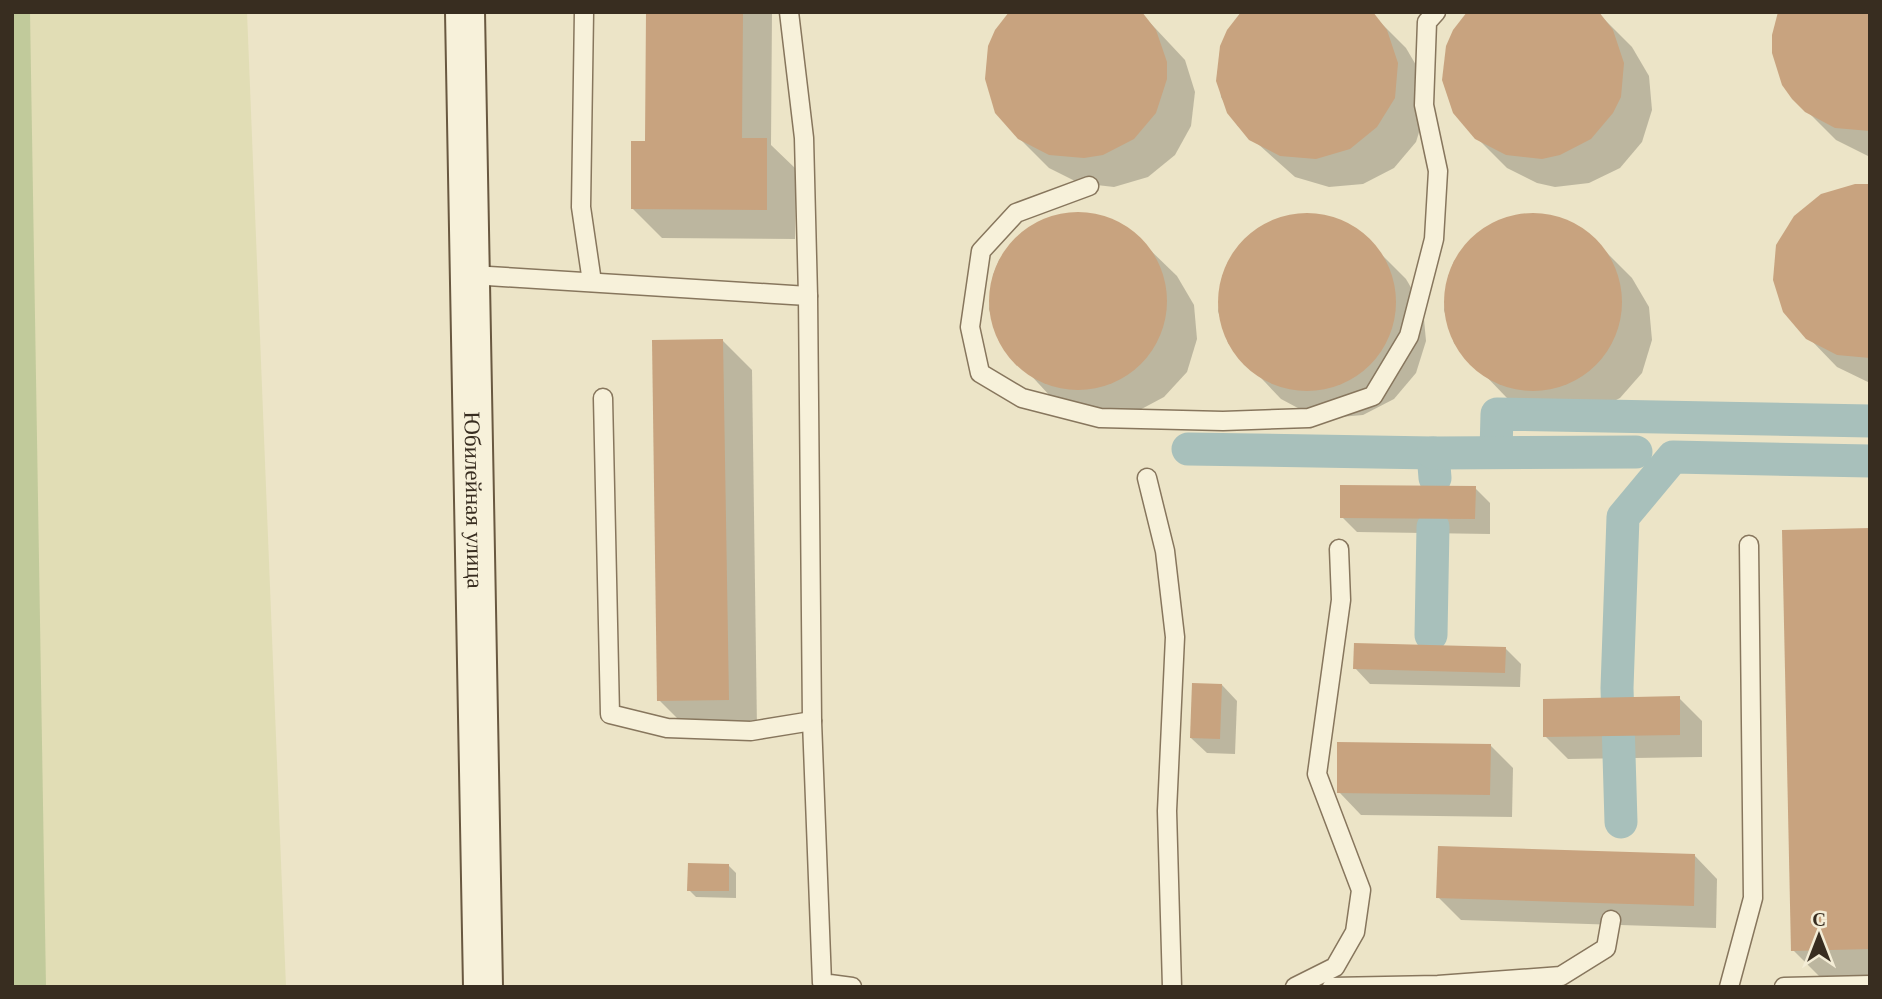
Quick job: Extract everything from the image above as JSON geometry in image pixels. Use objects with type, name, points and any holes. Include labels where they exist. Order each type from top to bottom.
[{"type":"main road","name":"Юбилейная улица","points":[[466,12],[483,987]]},
{"type":"lane","points":[[584,12],[582,207],[592,282]]},
{"type":"lane","points":[[789,12],[804,138],[812,721],[822,985],[852,987]]},
{"type":"lane","points":[[1089,186],[1016,212],[981,251],[970,327],[980,373],[1021,398],[1100,418],[1223,421],[1309,418],[1373,396],[1409,337],[1434,239],[1438,171],[1424,105],[1427,22],[1436,12]]},
{"type":"lane","points":[[472,275],[808,296]]},
{"type":"lane","points":[[603,398],[610,714],[667,728],[739,731],[812,721]]},
{"type":"lane","points":[[1147,478],[1165,551],[1175,638],[1167,811],[1172,987]]},
{"type":"lane","points":[[1729,987],[1753,898],[1749,545]]},
{"type":"lane","points":[[1295,987],[1335,967],[1355,932],[1361,890],[1317,774],[1341,600],[1339,549]]},
{"type":"lane","points":[[1332,987],[1438,985],[1561,975],[1606,948],[1611,920]]},
{"type":"lane","points":[[1784,987],[1870,985]]},
{"type":"shaded area","points":[[12,12],[247,12],[286,987],[12,987]]},
{"type":"green space","points":[[12,12],[30,12],[46,987],[12,987]]},
{"type":"building","points":[[646,12],[743,12],[742,138],[767,138],[767,210],[631,209],[631,141],[645,141]]},
{"type":"building","points":[[1009,12],[1142,12],[1156,30],[1167,62],[1167,79],[1156,113],[1134,139],[1103,155],[1084,158],[1049,155],[1018,139],[995,113],[985,79],[988,46],[995,30]]},
{"type":"building","points":[[1241,12],[1373,12],[1387,30],[1398,63],[1395,98],[1377,127],[1350,149],[1316,159],[1280,156],[1249,140],[1227,113],[1216,81],[1220,46],[1227,30]]},
{"type":"building","points":[[1467,12],[1599,12],[1613,30],[1624,63],[1621,97],[1613,113],[1591,139],[1560,155],[1542,159],[1506,155],[1475,139],[1453,113],[1442,80],[1446,46],[1453,30]]},
{"type":"building","points":[[1778,12],[1870,12],[1870,131],[1835,128],[1805,112],[1792,99],[1782,85],[1772,53],[1772,35]]},
{"type":"building","points":[[1855,184],[1870,184],[1870,358],[1837,355],[1806,339],[1783,312],[1773,280],[1776,245],[1794,216],[1821,194]]},
{"type":"building","points":[[1078,212],[1112,219],[1141,238],[1160,267],[1167,301],[1160,335],[1141,364],[1112,383],[1078,390],[1044,383],[1015,364],[996,335],[989,301],[996,267],[1015,238],[1044,219]]},
{"type":"building","points":[[1307,213],[1341,220],[1370,239],[1389,268],[1396,302],[1389,336],[1370,365],[1341,384],[1307,391],[1273,384],[1244,365],[1225,336],[1218,302],[1225,268],[1244,239],[1273,220]]},
{"type":"building","points":[[1533,213],[1567,220],[1596,239],[1615,268],[1622,302],[1615,336],[1596,365],[1567,384],[1533,391],[1499,384],[1470,365],[1451,336],[1444,302],[1451,268],[1470,239],[1499,220]]},
{"type":"building","points":[[723,339],[729,700],[657,701],[652,340]]},
{"type":"building","points":[[1340,485],[1476,486],[1475,519],[1340,518]]},
{"type":"building","points":[[1870,528],[1870,949],[1791,951],[1782,530]]},
{"type":"building","points":[[1354,643],[1506,647],[1505,673],[1353,669]]},
{"type":"building","points":[[1192,683],[1222,684],[1220,739],[1190,738]]},
{"type":"building","points":[[1680,696],[1680,735],[1543,737],[1543,699]]},
{"type":"building","points":[[1337,742],[1491,744],[1490,795],[1337,793]]},
{"type":"building","points":[[1438,846],[1695,854],[1694,906],[1436,898]]},
{"type":"building","points":[[688,863],[729,864],[729,891],[687,891]]},
{"type":"waterway","points":[[1496,452],[1497,414],[1870,421]]},
{"type":"waterway","points":[[1188,449],[1433,453],[1435,478]]},
{"type":"waterway","points":[[1433,453],[1636,452]]},
{"type":"waterway","points":[[1621,822],[1617,688],[1623,517],[1673,457],[1870,461]]},
{"type":"waterway","points":[[1431,635],[1433,527]]}]
